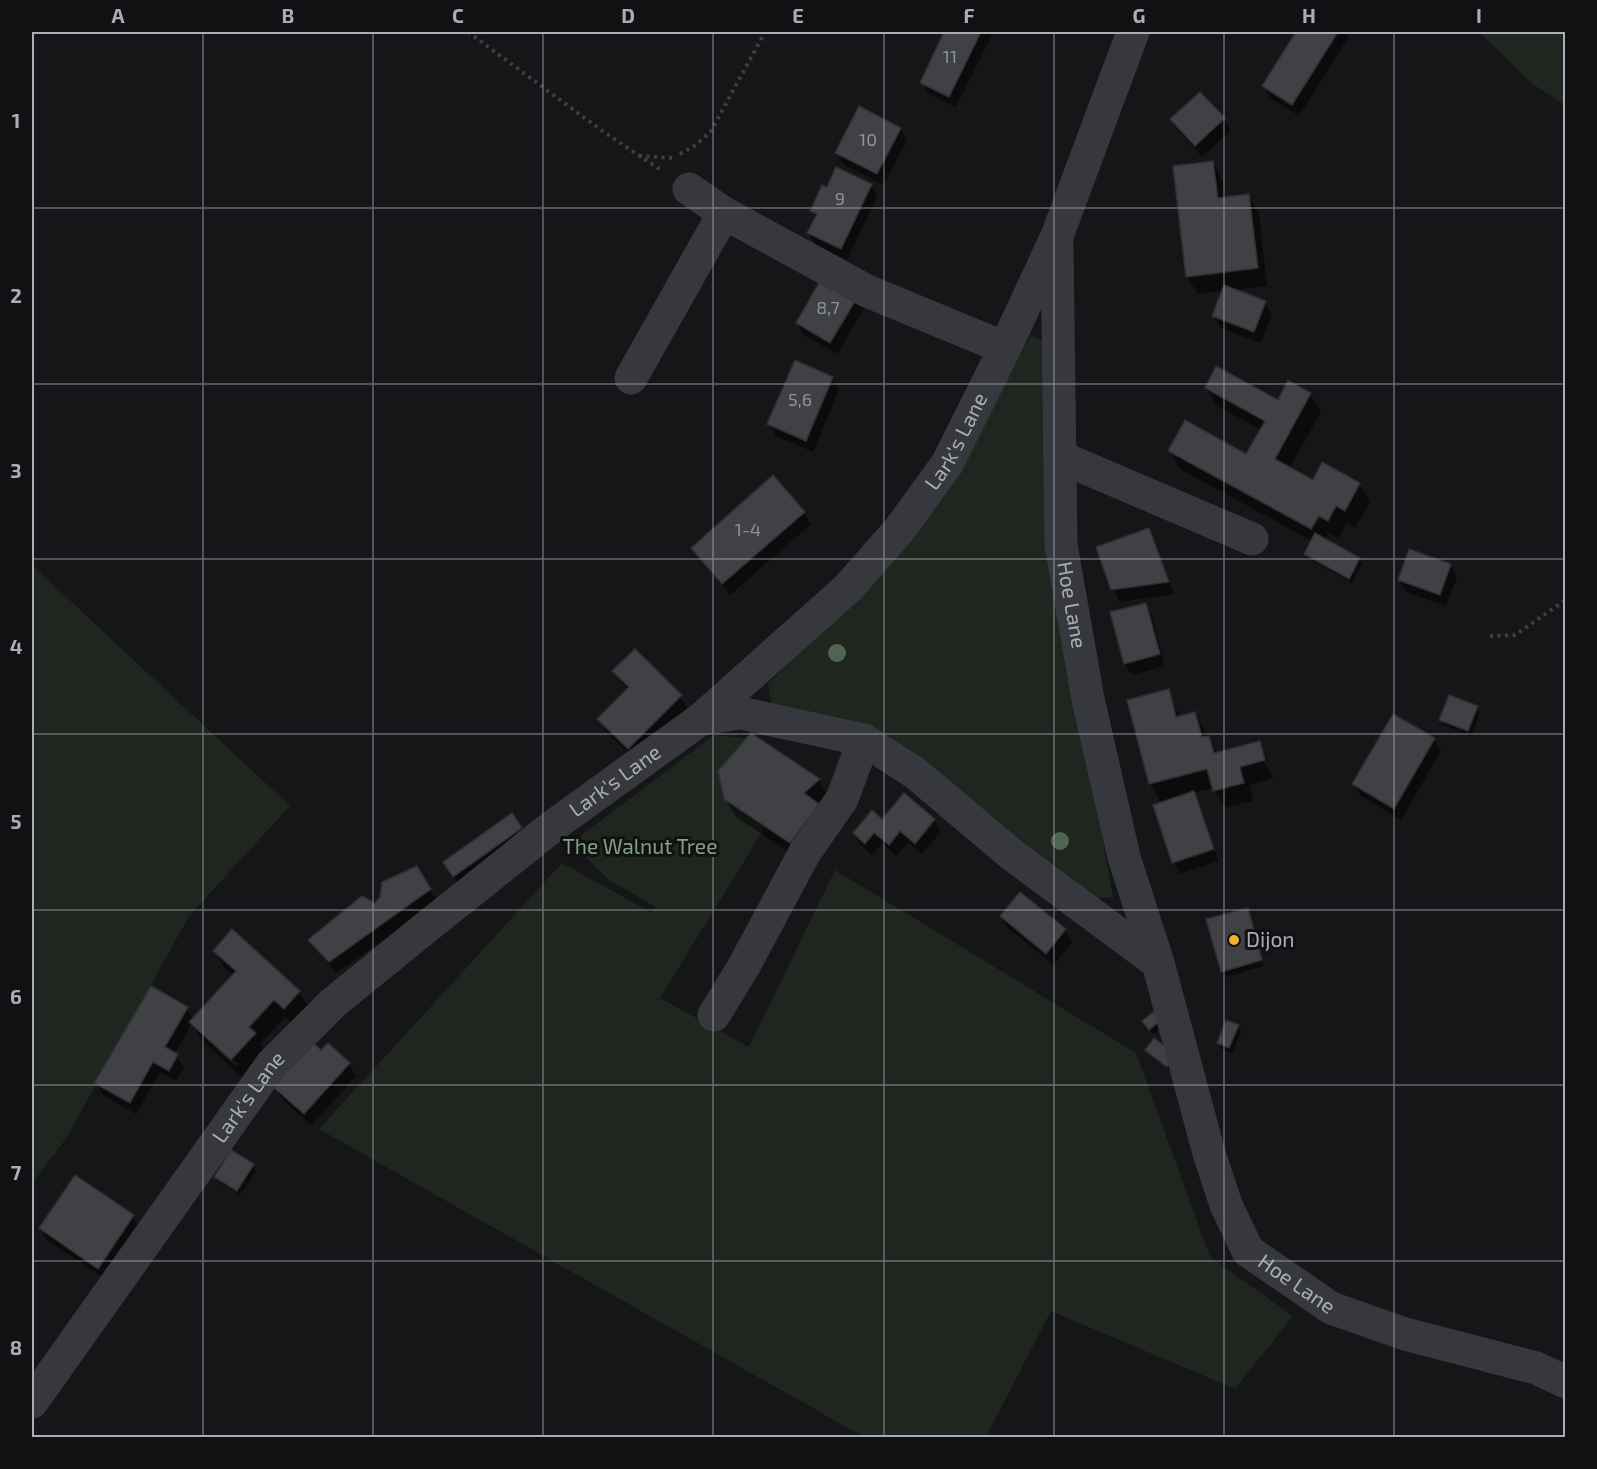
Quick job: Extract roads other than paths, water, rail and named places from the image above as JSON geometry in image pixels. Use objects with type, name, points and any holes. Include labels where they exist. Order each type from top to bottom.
[{"type":"street","name":"Lark's Lane","points":[[32,1402],[272,1065],[333,1003],[553,826],[701,719],[848,588],[898,530],[947,464],[1005,348],[1057,236],[1133,32]]},
{"type":"street","points":[[689,189],[724,213],[867,291],[1005,348]]},
{"type":"street","points":[[631,378],[724,213]]},
{"type":"street","name":"Hoe Lane","points":[[1057,236],[1062,544],[1088,699],[1124,858],[1158,963],[1209,1153],[1226,1205],[1248,1251],[1331,1308],[1405,1334],[1536,1368],[1566,1382]]},
{"type":"street","points":[[1060,456],[1252,539]]},
{"type":"street","points":[[701,719],[740,713],[864,740],[915,773],[1011,854],[1158,963]]},
{"type":"street","points":[[714,1015],[744,966],[805,852],[842,799],[864,740]]},
{"type":"place","name":"Dijon","points":[[1234,940]]},
{"type":"park label","name":"The Walnut Tree","points":[[640,847]]}]
